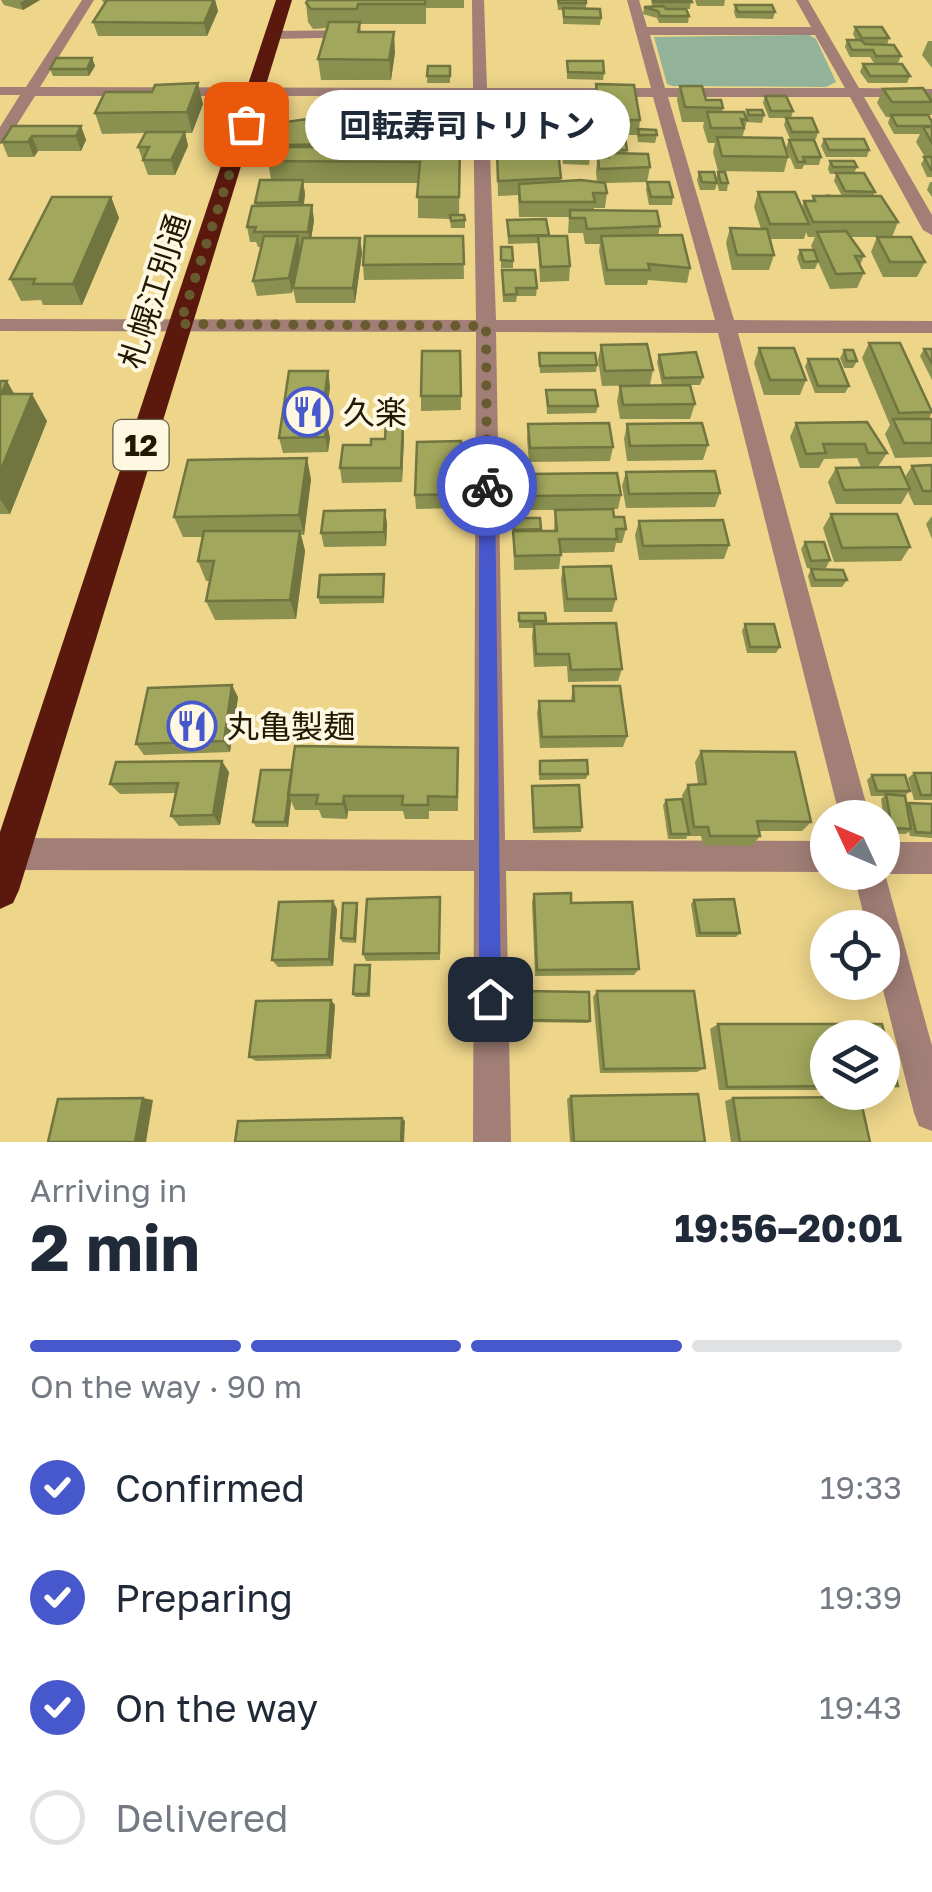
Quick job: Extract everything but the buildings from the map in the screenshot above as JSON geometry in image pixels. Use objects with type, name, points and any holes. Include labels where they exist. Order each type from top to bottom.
[{"type":"highway","name":"札幌江別通","points":[[0,890],[284,0]]},
{"type":"street","points":[[0,138],[88,0]]},
{"type":"street","points":[[478,0],[486,326],[492,1142]]},
{"type":"street","points":[[633,0],[726,326],[849,800]]},
{"type":"street","points":[[802,0],[932,230]]},
{"type":"street","points":[[641,30],[820,31]]},
{"type":"street","points":[[274,34],[373,34]]},
{"type":"street","points":[[0,91],[932,92]]},
{"type":"street","points":[[0,324],[932,327]]},
{"type":"street","points":[[11,854],[810,858]]},
{"type":"street","points":[[900,858],[932,858]]},
{"type":"street","points":[[874,890],[932,1113]]},
{"type":"green space","points":[[809,35],[816,39],[836,82],[826,87],[672,86],[667,84],[654,37]]},
{"type":"way so far","points":[[246,124],[180,324],[486,326],[487,486]]},
{"type":"place","name":"回転寿司トリトン","points":[[246,124]]},
{"type":"place","name":"久楽","points":[[308,412]]},
{"type":"place","name":"丸亀製麺","points":[[192,726]]},
{"type":"route","points":[[487,486],[490,999]]}]
